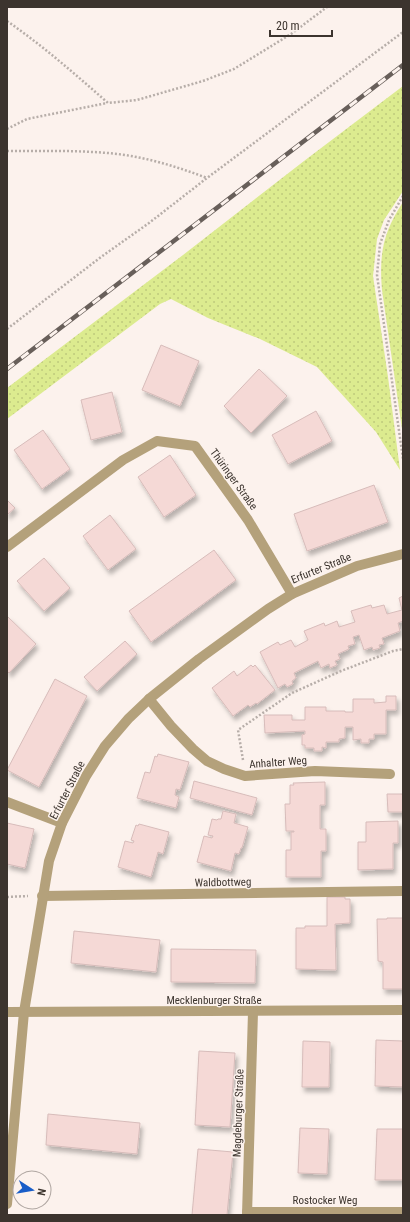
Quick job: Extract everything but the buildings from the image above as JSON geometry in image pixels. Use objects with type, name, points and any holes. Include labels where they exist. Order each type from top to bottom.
[{"type":"street","name":"Thüringer Straße","points":[[7,547],[123,460],[157,441],[196,446],[248,520],[292,594]]},
{"type":"street","name":"Erfurter Straße","points":[[7,1204],[24,1012],[42,896],[49,861],[62,824],[86,776],[105,746],[128,718],[199,659],[268,609],[292,594],[357,566],[403,554]]},
{"type":"street","name":"Anhalter Weg","points":[[150,699],[187,743],[207,761],[245,776],[315,771],[390,774]]},
{"type":"street","points":[[7,802],[62,824]]},
{"type":"street","name":"Waldbottweg","points":[[42,896],[403,892]]},
{"type":"street","name":"Mecklenburger Straße","points":[[7,1012],[253,1012],[403,1010]]},
{"type":"street","name":"Magdeburger Straße","points":[[247,1213],[253,1012]]},
{"type":"street","name":"Rostocker Weg","points":[[247,1213],[403,1212]]},
{"type":"path","points":[[7,129],[27,119],[108,103],[137,100],[203,81],[234,69],[291,34],[327,7]]},
{"type":"path","points":[[7,21],[71,70],[108,103]]},
{"type":"path","points":[[7,329],[88,266],[149,223],[403,32]]},
{"type":"path","points":[[7,151],[73,151],[118,154],[165,163],[207,178]]},
{"type":"path","points":[[403,196],[389,220],[380,244],[377,275],[403,460]]},
{"type":"path","points":[[245,776],[238,730],[292,693],[341,671],[392,651],[403,649]]},
{"type":"path","points":[[7,896],[42,896]]},
{"type":"green space","points":[[403,86],[403,191],[384,220],[377,239],[373,276],[400,470],[376,432],[317,367],[260,339],[208,318],[171,299],[160,304],[7,419],[7,388]]},
{"type":"green space","points":[[403,202],[403,436],[382,290],[381,265],[387,234],[396,213]]},
{"type":"railway","points":[[7,369],[403,65]]}]
